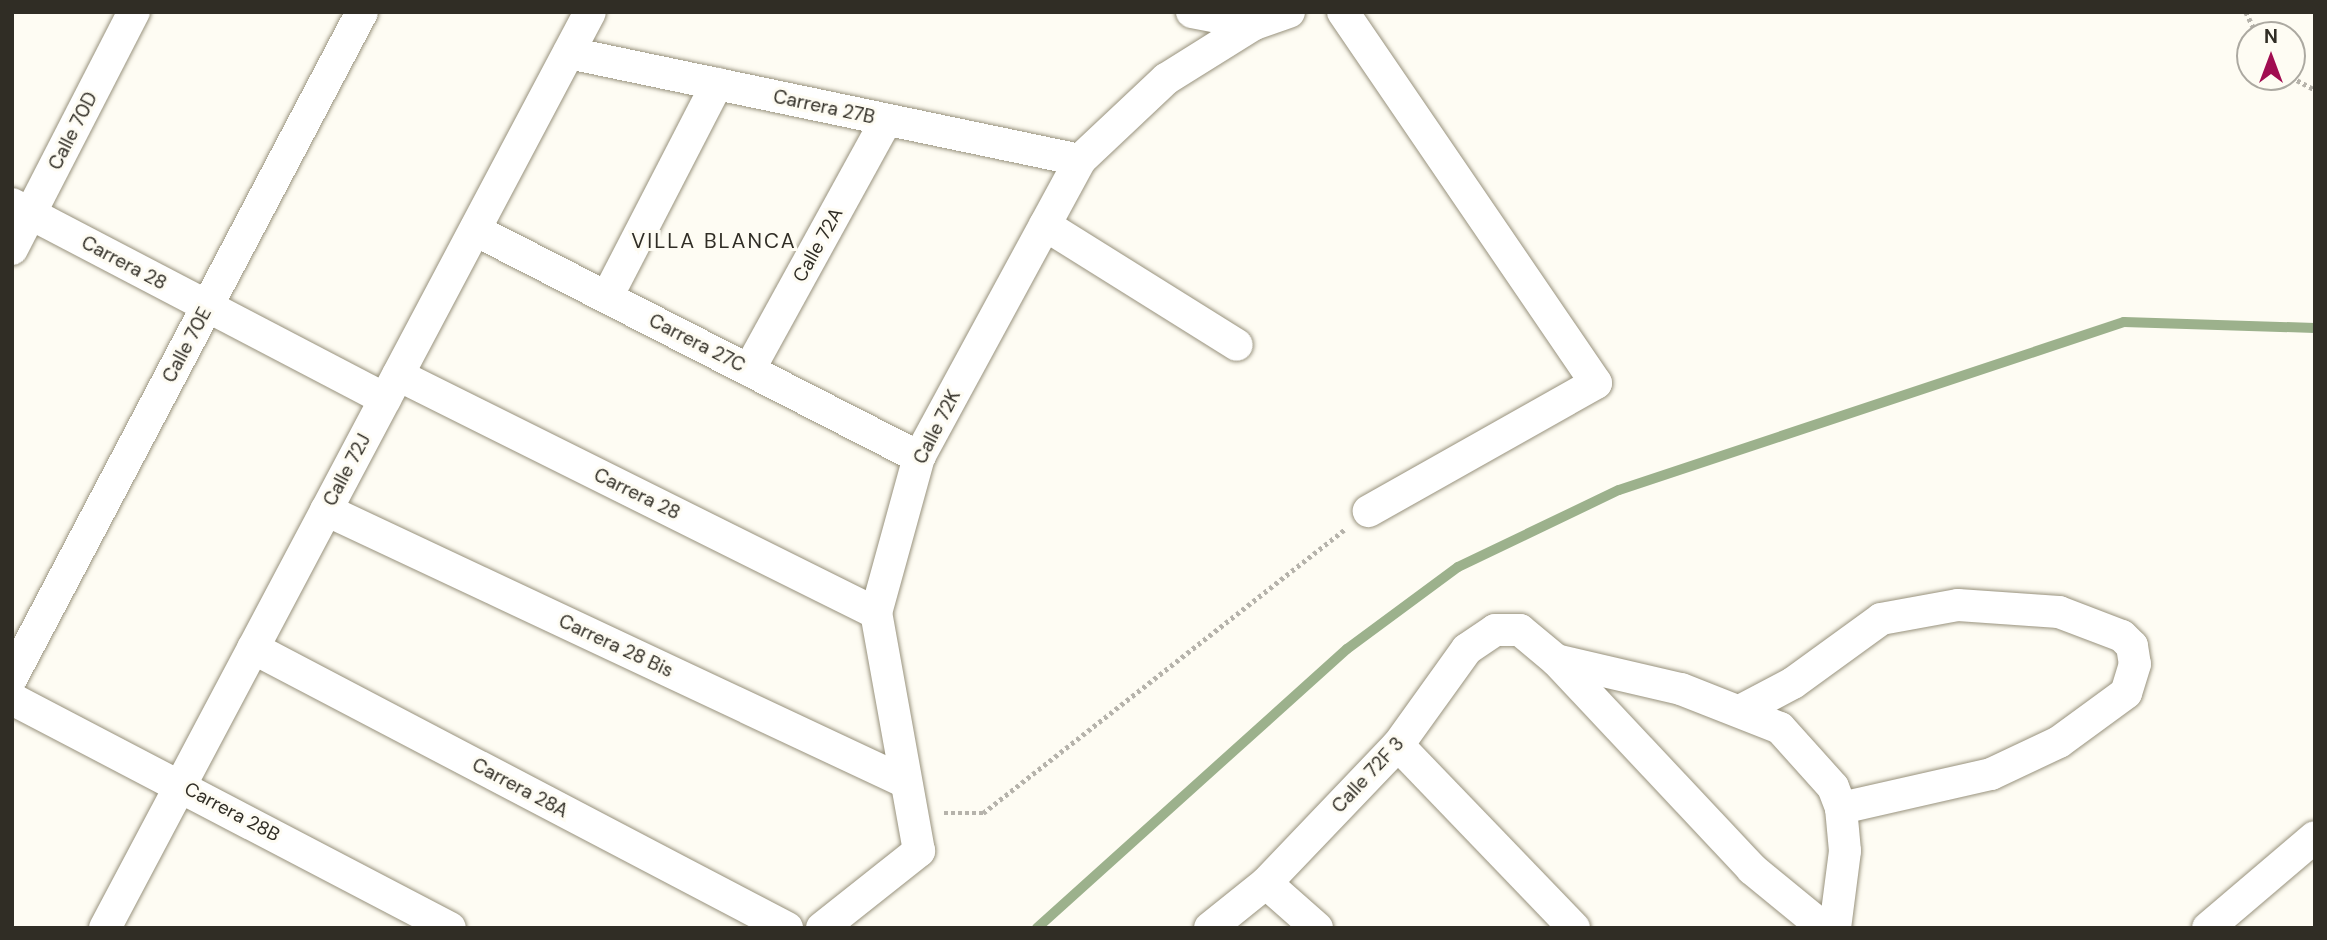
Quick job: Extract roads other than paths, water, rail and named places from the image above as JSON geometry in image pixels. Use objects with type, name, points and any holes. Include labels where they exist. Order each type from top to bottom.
[{"type":"street","name":"Calle 70D","points":[[12,249],[21,209],[134,12]]},
{"type":"street","name":"Calle 70E","points":[[12,677],[362,12]]},
{"type":"street","name":"Calle 72J","points":[[105,928],[590,12]]},
{"type":"street","points":[[1192,12],[1254,24]]},
{"type":"street","name":"Calle 72K","points":[[822,928],[919,851],[876,613],[919,457],[1080,160],[1166,79],[1254,24],[1289,12]]},
{"type":"street","points":[[1343,12],[1596,383],[1369,511]]},
{"type":"street","name":"Carrera 27B","points":[[569,52],[1080,160]]},
{"type":"street","points":[[607,297],[717,84]]},
{"type":"street","name":"Calle 72A","points":[[749,370],[886,121]]},
{"type":"street","name":"Carrera 28","points":[[21,209],[207,306],[391,387],[876,613]]},
{"type":"street","points":[[1045,225],[1237,345]]},
{"type":"street","name":"Carrera 27C","points":[[475,230],[919,457]]},
{"type":"street","name":"Carrera 28 Bis","points":[[326,510],[905,782]]},
{"type":"street","points":[[1741,709],[1793,683],[1881,620],[1958,605],[2059,612],[2122,636],[2132,646],[2135,664],[2126,693],[2059,742],[1991,774],[1841,808]]},
{"type":"street","name":"Calle 72F 3","points":[[1210,928],[1266,883],[1398,745],[1467,649],[1494,630],[1520,630],[1556,660]]},
{"type":"street","name":"Carrera 28A","points":[[253,648],[787,928]]},
{"type":"street","points":[[1556,660],[1681,689],[1741,709],[1780,728],[1833,787],[1841,808],[1844,851],[1835,928]]},
{"type":"street","points":[[1556,660],[1752,869],[1824,928]]},
{"type":"street","name":"Carrera 28B","points":[[12,699],[450,928]]},
{"type":"street","points":[[1398,745],[1574,928]]},
{"type":"street","points":[[2208,928],[2315,837]]},
{"type":"street","points":[[1266,883],[1317,928]]},
{"type":"waterway","points":[[1037,928],[1347,649],[1458,567],[1619,490],[2124,322],[2315,328]]},
{"type":"district","name":"VILLA BLANCA","points":[[714,241]]}]
